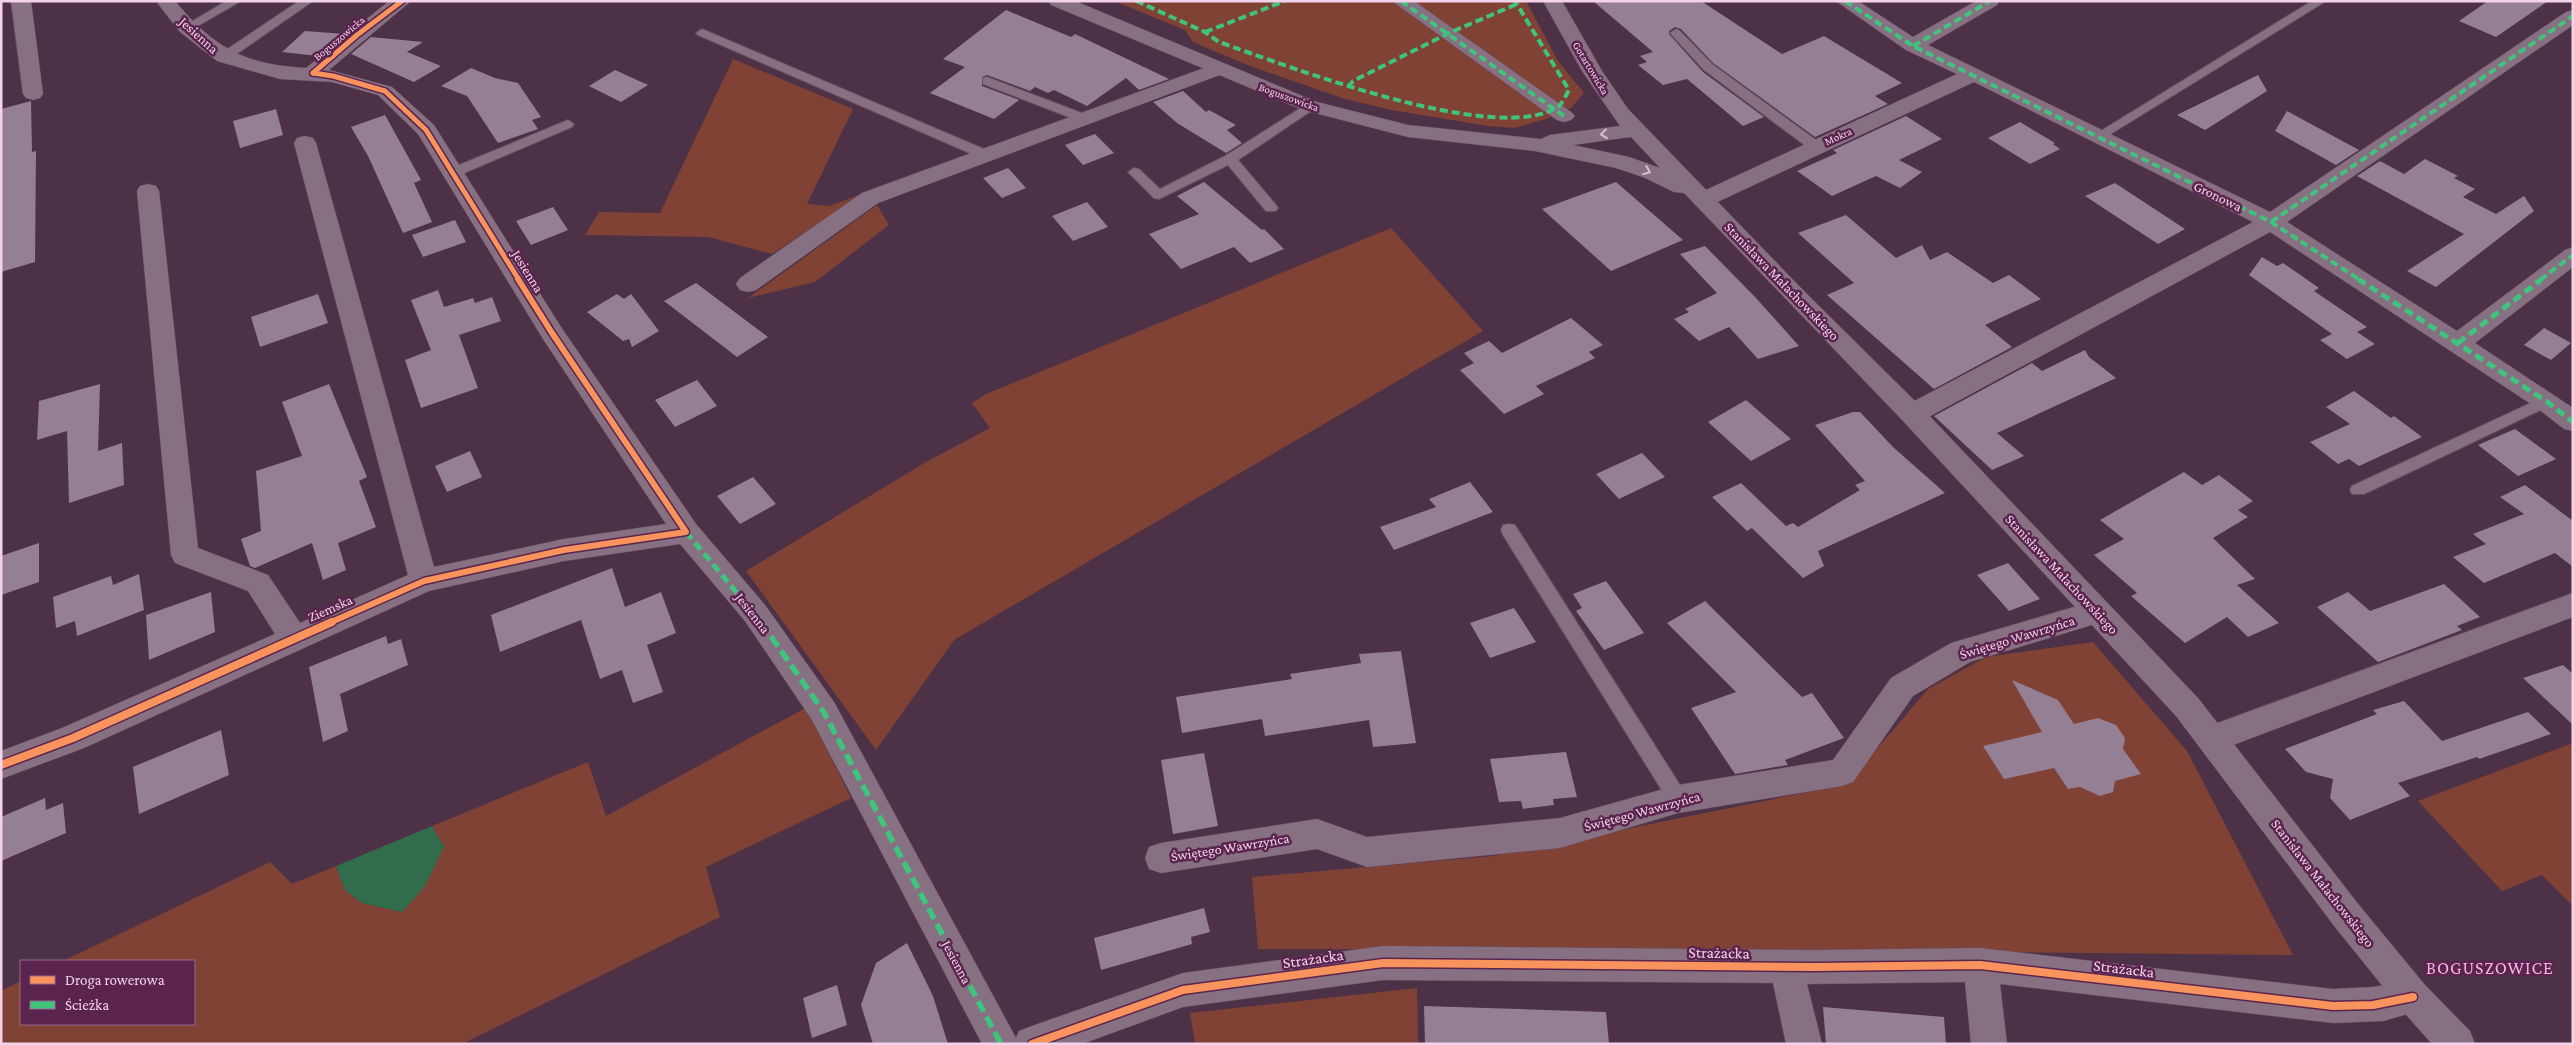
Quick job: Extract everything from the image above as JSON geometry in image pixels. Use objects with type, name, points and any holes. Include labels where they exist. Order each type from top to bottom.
[{"type":"street","points":[[21,1],[33,94]]},
{"type":"street","name":"Jesienna","points":[[165,1],[188,28],[224,57],[280,73],[313,73],[332,76],[384,91],[426,130],[552,333],[686,532],[755,614],[823,711],[1001,1044]]},
{"type":"street","name":"Boguszowicka","points":[[313,73],[357,35],[402,1]]},
{"type":"street","name":"Boguszowicka","points":[[1058,1],[1310,106],[1408,131],[1534,144],[1601,157],[1636,166],[1700,197]]},
{"type":"street","points":[[1401,1],[1564,116]]},
{"type":"street","name":"Gotartowicka","points":[[1552,1],[1606,94],[1641,137]]},
{"type":"street","name":"Gronowa","points":[[1845,1],[1913,46],[1974,74],[2270,222],[2546,400],[2573,422]]},
{"type":"street","points":[[1913,46],[1990,1]]},
{"type":"street","points":[[1912,414],[2270,222],[2573,16]]},
{"type":"street","points":[[748,284],[870,198],[1218,68]]},
{"type":"street","name":"Mokra","points":[[1700,197],[1974,74]]},
{"type":"street","name":"Boguszowicka","points":[[1534,144],[1641,137]]},
{"type":"street","name":"Boguszowicka","points":[[1601,157],[1626,152],[1641,137]]},
{"type":"street","name":"Stanisława Małachowskiego","points":[[1641,137],[1912,414],[2187,707],[2317,877],[2413,997],[2457,1044]]},
{"type":"street","points":[[305,143],[424,581]]},
{"type":"street","points":[[148,191],[185,555],[258,583],[293,638]]},
{"type":"street","points":[[2458,343],[2573,255]]},
{"type":"street","name":"Ziemska","points":[[1,765],[73,738],[424,581],[564,550],[686,532]]},
{"type":"street","points":[[2212,739],[2573,606]]},
{"type":"street","name":"Świętego Wawrzyńca","points":[[1161,858],[1317,834],[1367,852],[1560,833],[1678,799],[1842,772],[1902,687],[1961,652],[2098,612]]},
{"type":"street","name":"Strażacka","points":[[1032,1044],[1183,990],[1383,963],[1786,966],[1980,965],[2333,1006],[2371,1005],[2413,997]]},
{"type":"street","points":[[1980,965],[1989,1044]]},
{"type":"street","points":[[1786,966],[1804,1044]]},
{"type":"lane","points":[[188,28],[235,1]]},
{"type":"lane","points":[[224,57],[307,1]]},
{"type":"lane","points":[[2097,137],[2320,1]]},
{"type":"lane","points":[[1676,33],[1708,67],[1816,146]]},
{"type":"lane","points":[[702,34],[986,154]]},
{"type":"lane","points":[[987,81],[1083,118]]},
{"type":"lane","points":[[1134,172],[1159,195],[1230,159],[1310,106]]},
{"type":"lane","points":[[452,173],[568,124]]},
{"type":"lane","points":[[1230,159],[1271,208]]},
{"type":"lane","points":[[2358,490],[2546,400]]},
{"type":"lane","points":[[1509,530],[1678,799]]},
{"type":"shaded area","points":[[1114,1],[1526,1],[1558,61],[1584,93],[1571,108],[1546,119],[1514,128],[1488,126],[1391,110],[1345,99],[1250,66],[1193,42],[1185,30]]},
{"type":"shaded area","points":[[733,59],[853,109],[807,204],[829,206],[865,193],[772,254],[708,237],[585,235],[599,212],[660,213]]},
{"type":"shaded area","points":[[877,205],[889,225],[815,282],[748,298]]},
{"type":"shaded area","points":[[1391,228],[1483,331],[954,640],[876,750],[746,571],[926,462],[990,428],[972,403],[986,394]]},
{"type":"shaded area","points":[[2093,642],[2187,751],[2293,955],[1784,950],[1258,949],[1252,877],[1493,856],[1847,784],[1928,689],[1986,657]]},
{"type":"shaded area","points":[[807,707],[851,798],[706,867],[720,917],[462,1044],[1,1044],[1,991],[20,982],[20,1025],[195,1025],[195,960],[65,960],[270,862],[292,884],[336,866],[345,890],[362,903],[402,912],[444,847],[432,826],[588,762],[606,816]]},
{"type":"shaded area","points":[[2573,743],[2573,906],[2542,875],[2502,891],[2418,801]]},
{"type":"shaded area","points":[[432,826],[444,847],[425,886],[402,912],[362,903],[345,890],[336,866]]},
{"type":"shaded area","points":[[1417,988],[1418,1044],[1195,1044],[1190,1013]]},
{"type":"building","points":[[1593,1],[1701,1],[1782,54],[1824,36],[1902,83],[1875,96],[1888,104],[1815,137],[1713,63],[1681,29],[1675,27],[1669,31],[1669,34],[1703,72],[1764,117],[1743,126],[1687,79],[1663,85],[1638,65],[1647,62],[1640,56],[1653,52]]},
{"type":"building","points":[[2488,1],[2548,1],[2496,37],[2459,21]]},
{"type":"building","points":[[1006,10],[1071,37],[1075,34],[1169,79],[1139,90],[1126,78],[1087,106],[1054,90],[1048,93],[1035,87],[1030,91],[987,75],[982,77],[982,86],[1019,100],[994,119],[930,93],[965,67],[943,59]]},
{"type":"building","points":[[305,31],[345,34],[318,56],[282,52]]},
{"type":"building","points":[[371,37],[423,42],[407,52],[441,66],[414,82],[351,54]]},
{"type":"building","points":[[471,68],[495,78],[518,83],[541,117],[532,120],[538,129],[498,143],[467,96],[441,86]]},
{"type":"building","points":[[615,70],[648,85],[621,102],[589,86]]},
{"type":"building","points":[[2258,75],[2267,91],[2205,130],[2177,115]]},
{"type":"building","points":[[1183,91],[1206,112],[1209,110],[1236,125],[1227,130],[1242,143],[1226,153],[1177,123],[1153,102]]},
{"type":"building","points":[[31,101],[32,152],[36,151],[35,262],[1,272],[1,109]]},
{"type":"building","points":[[276,109],[283,135],[240,148],[233,121]]},
{"type":"building","points":[[2287,111],[2359,150],[2336,165],[2275,131]]},
{"type":"building","points":[[385,115],[421,180],[414,183],[432,222],[403,233],[368,156],[351,127]]},
{"type":"building","points":[[1906,116],[1942,139],[1899,160],[1922,172],[1900,188],[1876,176],[1832,196],[1797,171],[1837,153],[1833,150]]},
{"type":"building","points":[[2020,122],[2055,143],[2053,144],[2060,149],[2030,164],[1988,138]]},
{"type":"building","points":[[1095,134],[1114,153],[1083,165],[1065,145]]},
{"type":"building","points":[[2425,159],[2458,176],[2454,178],[2475,189],[2463,197],[2496,214],[2524,196],[2534,211],[2436,287],[2407,271],[2464,234],[2357,176],[2380,161],[2404,174]]},
{"type":"building","points":[[1008,168],[1026,188],[1002,198],[983,178]]},
{"type":"building","points":[[1204,182],[1262,230],[1264,229],[1284,249],[1250,263],[1234,247],[1181,269],[1149,234],[1199,214],[1177,196]]},
{"type":"building","points":[[1616,182],[1683,240],[1611,271],[1542,209]]},
{"type":"building","points":[[2115,183],[2185,229],[2158,244],[2085,196]]},
{"type":"building","points":[[1087,202],[1108,227],[1073,241],[1052,216]]},
{"type":"building","points":[[553,207],[568,230],[531,245],[516,221]]},
{"type":"building","points":[[1846,215],[1896,258],[1922,245],[1930,260],[1947,252],[1993,283],[2009,275],[2041,299],[1985,325],[2012,347],[1934,389],[1827,295],[1854,283],[1798,233]]},
{"type":"building","points":[[455,220],[466,242],[423,257],[412,235]]},
{"type":"building","points":[[1705,246],[1756,298],[1799,346],[1758,359],[1729,327],[1699,341],[1674,319],[1689,312],[1685,309],[1717,293],[1680,254]]},
{"type":"building","points":[[2262,257],[2277,266],[2283,263],[2319,288],[2314,291],[2367,327],[2357,332],[2375,344],[2347,359],[2320,340],[2332,334],[2249,275]]},
{"type":"building","points":[[696,283],[768,337],[737,357],[664,301]]},
{"type":"building","points":[[438,290],[444,307],[473,298],[475,303],[492,297],[501,321],[459,335],[478,388],[421,408],[405,360],[431,350],[411,300]]},
{"type":"building","points":[[318,294],[328,323],[260,347],[251,317]]},
{"type":"building","points":[[617,294],[624,299],[631,294],[659,331],[632,347],[629,339],[623,341],[587,312]]},
{"type":"building","points":[[1571,318],[1603,345],[1589,352],[1595,358],[1536,386],[1544,394],[1504,414],[1460,370],[1474,363],[1464,353],[1489,341],[1502,353]]},
{"type":"building","points":[[2544,328],[2571,343],[2551,360],[2524,345]]},
{"type":"building","points":[[2085,350],[2089,357],[2116,378],[1997,433],[2024,456],[1992,470],[1934,416],[2032,363],[2042,371]]},
{"type":"building","points":[[697,380],[717,406],[675,427],[655,400]]},
{"type":"building","points":[[100,384],[98,451],[122,443],[124,485],[69,503],[67,431],[37,440],[39,401]]},
{"type":"building","points":[[329,384],[367,477],[359,481],[376,527],[338,543],[346,570],[323,580],[312,543],[255,568],[250,566],[241,539],[261,531],[256,471],[302,456],[282,402]]},
{"type":"building","points":[[2354,391],[2391,418],[2394,416],[2422,437],[2359,466],[2349,459],[2338,464],[2310,442],[2350,424],[2326,407]]},
{"type":"building","points":[[1746,400],[1791,439],[1751,461],[1708,422]]},
{"type":"building","points":[[1853,412],[1860,412],[1893,447],[1945,493],[1818,551],[1824,566],[1803,578],[1752,528],[1747,531],[1712,497],[1741,483],[1786,526],[1793,523],[1798,527],[1860,490],[1855,485],[1865,481],[1815,425]]},
{"type":"building","points":[[2515,429],[2556,459],[2518,476],[2478,445]]},
{"type":"building","points":[[470,451],[482,477],[447,492],[435,466]]},
{"type":"building","points":[[1642,453],[1665,477],[1619,499],[1596,474]]},
{"type":"building","points":[[2184,472],[2202,485],[2219,475],[2253,501],[2238,510],[2248,517],[2213,538],[2255,579],[2237,585],[2279,623],[2248,637],[2227,617],[2185,643],[2131,596],[2137,593],[2094,555],[2124,539],[2100,520]]},
{"type":"building","points":[[753,477],[776,504],[740,524],[717,496]]},
{"type":"building","points":[[1470,482],[1493,512],[1394,550],[1380,527],[1436,507],[1429,499]]},
{"type":"building","points":[[2525,485],[2573,521],[2573,567],[2555,553],[2484,583],[2453,557],[2486,544],[2473,534],[2524,514],[2500,497]]},
{"type":"building","points":[[39,543],[39,582],[1,595],[1,556]]},
{"type":"building","points":[[2008,563],[2040,599],[2009,611],[1977,575]]},
{"type":"building","points":[[612,568],[625,607],[661,592],[676,633],[647,645],[663,692],[633,703],[622,670],[600,679],[581,620],[500,652],[491,615]]},
{"type":"building","points":[[139,574],[144,610],[77,636],[75,621],[56,628],[53,597],[111,576],[113,585]]},
{"type":"building","points":[[1606,581],[1644,633],[1604,650],[1576,611],[1582,608],[1573,594]]},
{"type":"building","points":[[2444,584],[2480,617],[2457,626],[2462,630],[2378,662],[2317,607],[2348,592],[2370,611]]},
{"type":"building","points":[[211,592],[215,632],[149,660],[146,615]]},
{"type":"building","points":[[1705,601],[1802,697],[1812,693],[1844,738],[1785,760],[1788,765],[1735,774],[1691,708],[1736,692],[1667,623]]},
{"type":"building","points":[[1514,608],[1536,642],[1490,658],[1470,623]]},
{"type":"building","points":[[386,636],[388,644],[401,639],[408,665],[340,694],[348,731],[323,742],[309,667]]},
{"type":"building","points":[[1401,651],[1416,743],[1373,747],[1369,720],[1265,736],[1262,719],[1182,733],[1176,697],[1292,679],[1290,674],[1361,663],[1359,654]]},
{"type":"building","points":[[2563,665],[2573,674],[2573,725],[2523,678]]},
{"type":"building","points":[[2012,680],[2058,700],[2074,724],[2098,718],[2116,725],[2125,738],[2123,749],[2141,774],[2115,781],[2113,792],[2100,796],[2080,787],[2068,789],[2054,768],[2004,779],[1983,746],[2042,732]]},
{"type":"building","points":[[2404,701],[2442,741],[2528,712],[2551,734],[2479,759],[2477,757],[2398,783],[2410,796],[2350,820],[2330,798],[2333,779],[2306,772],[2285,749],[2377,714],[2373,710]]},
{"type":"building","points":[[221,730],[229,775],[139,814],[133,767]]},
{"type":"building","points":[[1566,752],[1577,797],[1553,799],[1554,805],[1523,809],[1521,801],[1499,802],[1490,759]]},
{"type":"building","points":[[1204,753],[1218,826],[1173,834],[1161,760]]},
{"type":"building","points":[[45,798],[46,810],[63,803],[66,833],[1,861],[1,817]]},
{"type":"building","points":[[1204,908],[1210,932],[1191,937],[1192,944],[1101,970],[1094,938]]},
{"type":"building","points":[[907,943],[933,996],[948,1044],[873,1044],[861,1005],[876,963]]},
{"type":"building","points":[[837,985],[847,1025],[812,1038],[803,998]]},
{"type":"building","points":[[1424,1006],[1606,1012],[1609,1044],[1425,1044]]},
{"type":"building","points":[[1823,1007],[1944,1017],[1946,1044],[1826,1044]]},
{"type":"marked path","points":[[1136,1],[1205,32],[1219,42],[1348,87],[1393,100],[1461,112],[1510,118],[1547,111],[1560,105],[1569,90],[1515,1]]},
{"type":"marked path","points":[[1205,32],[1285,1]]},
{"type":"marked path","points":[[1401,1],[1564,116]]},
{"type":"marked path","points":[[1845,1],[1913,46],[1974,74],[2271,222],[2546,401],[2573,422]]},
{"type":"marked path","points":[[1913,46],[1990,1]]},
{"type":"marked path","points":[[1348,87],[1353,81],[1449,33],[1517,4]]},
{"type":"marked path","points":[[2271,222],[2573,16]]},
{"type":"marked path","points":[[2458,343],[2573,255]]},
{"type":"marked path","points":[[686,532],[755,613],[823,711],[1001,1044]]},
{"type":"cycle path","points":[[313,73],[357,35],[402,1]]},
{"type":"cycle path","points":[[1,765],[73,738],[424,581],[564,550],[686,532],[552,333],[426,130],[385,91],[333,76],[313,73]]},
{"type":"cycle path","points":[[1032,1044],[1183,990],[1383,963],[1816,967],[1980,965],[2333,1006],[2373,1005],[2413,997]]},
{"type":"district","name":"BOGUSZOWICE","points":[[2490,968]]}]
